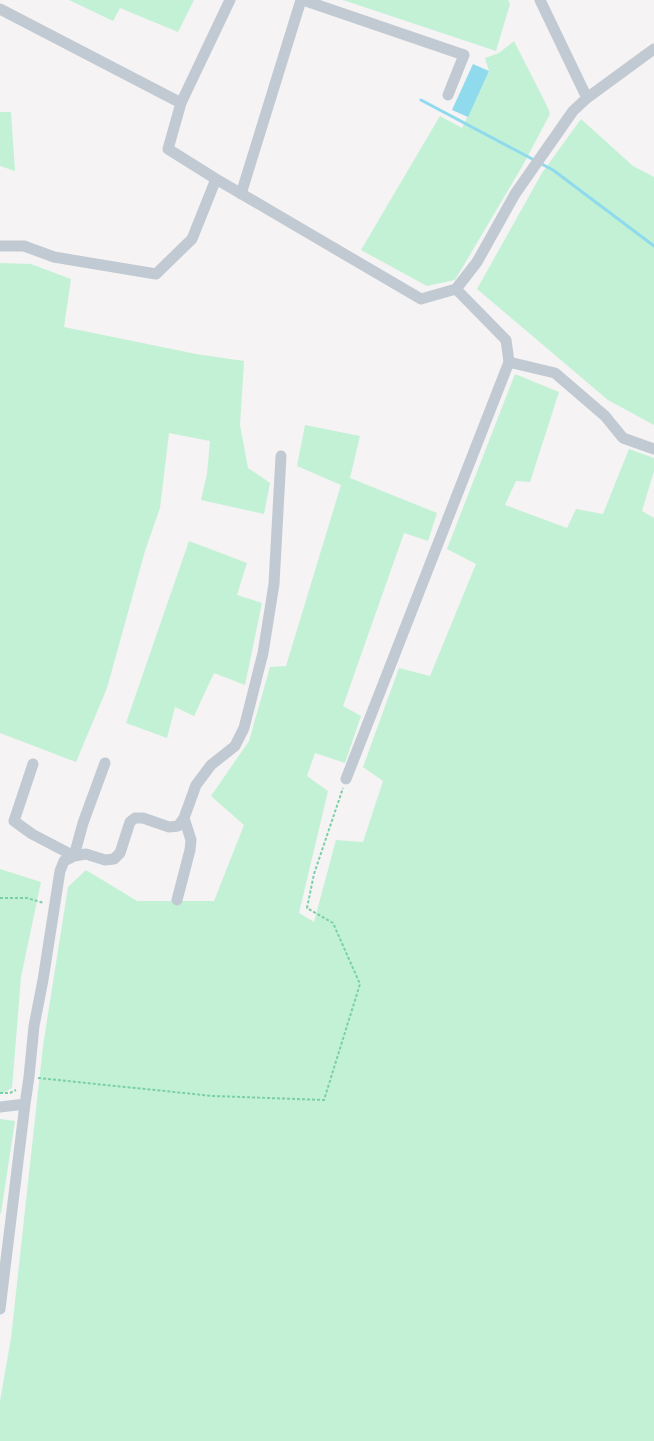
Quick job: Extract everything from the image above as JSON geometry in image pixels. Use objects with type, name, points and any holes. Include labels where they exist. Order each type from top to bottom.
[{"type":"street","points":[[230,0],[181,103],[168,149],[216,179],[421,299],[456,289],[477,262],[514,194],[573,111],[587,98],[654,49]]},
{"type":"street","points":[[242,194],[302,0],[464,55],[448,95]]},
{"type":"street","points":[[540,0],[587,98]]},
{"type":"street","points":[[0,9],[181,103]]},
{"type":"street","points":[[0,246],[24,246],[54,257],[156,274],[192,239],[216,179]]},
{"type":"street","points":[[346,779],[509,362],[506,340],[456,289]]},
{"type":"street","points":[[509,362],[555,373],[605,416],[623,438],[654,449]]},
{"type":"street","points":[[0,1309],[34,1026],[43,980],[60,870],[64,861],[74,856],[86,854],[105,860],[114,859],[120,853],[130,822],[136,818],[143,818],[169,827],[178,826],[184,818],[196,785],[211,765],[235,746],[244,728],[263,653],[274,584],[281,456]]},
{"type":"street","points":[[74,856],[83,823],[105,763]]},
{"type":"street","points":[[33,764],[14,821],[32,834],[74,856]]},
{"type":"street","points":[[177,900],[190,850],[191,840],[184,818]]},
{"type":"street","points":[[0,1107],[25,1104]]},
{"type":"path","points":[[29,1077],[213,1096],[324,1100],[360,984],[333,923],[307,908],[314,874],[346,779]]},
{"type":"path","points":[[0,898],[27,898],[45,903],[48,907]]},
{"type":"green space","points":[[69,0],[194,0],[178,32],[120,8],[113,21]]},
{"type":"green space","points":[[343,0],[508,0],[510,4],[496,51]]},
{"type":"green space","points":[[514,41],[550,114],[523,165],[455,280],[427,286],[361,250],[440,116],[462,128],[489,71],[485,58],[499,53]]},
{"type":"green space","points":[[0,112],[11,112],[15,171],[0,166]]},
{"type":"green space","points":[[581,119],[633,166],[654,177],[654,425],[608,400],[477,289],[542,173]]},
{"type":"green space","points":[[0,263],[31,264],[71,279],[64,327],[196,354],[244,361],[240,425],[248,468],[270,483],[264,514],[201,500],[207,474],[210,441],[169,433],[160,508],[145,551],[107,688],[76,762],[0,733]]},
{"type":"green space","points":[[515,374],[559,392],[530,482],[516,481],[505,505],[567,528],[576,509],[603,514],[629,449],[654,458],[654,471],[642,511],[654,518],[654,1441],[0,1441],[0,1401],[11,1338],[43,1046],[68,887],[86,870],[137,901],[214,901],[244,825],[211,796],[249,741],[270,667],[286,666],[341,485],[297,466],[305,425],[360,436],[350,478],[437,513],[428,541],[404,533],[343,706],[361,716],[345,763],[315,753],[307,776],[328,791],[299,913],[314,922],[336,840],[363,842],[383,781],[363,767],[399,668],[430,676],[476,564],[447,549]]},
{"type":"green space","points":[[189,541],[247,563],[237,595],[262,603],[245,685],[214,673],[194,716],[175,707],[167,738],[126,723]]},
{"type":"green space","points":[[0,869],[41,882],[21,977],[12,1088],[2,1094],[0,1094]]},
{"type":"green space","points":[[0,1119],[15,1121],[1,1213],[0,1213]]},
{"type":"water","points":[[473,64],[489,71],[468,117],[452,110]]},
{"type":"waterway","points":[[421,100],[553,170],[654,246]]}]
